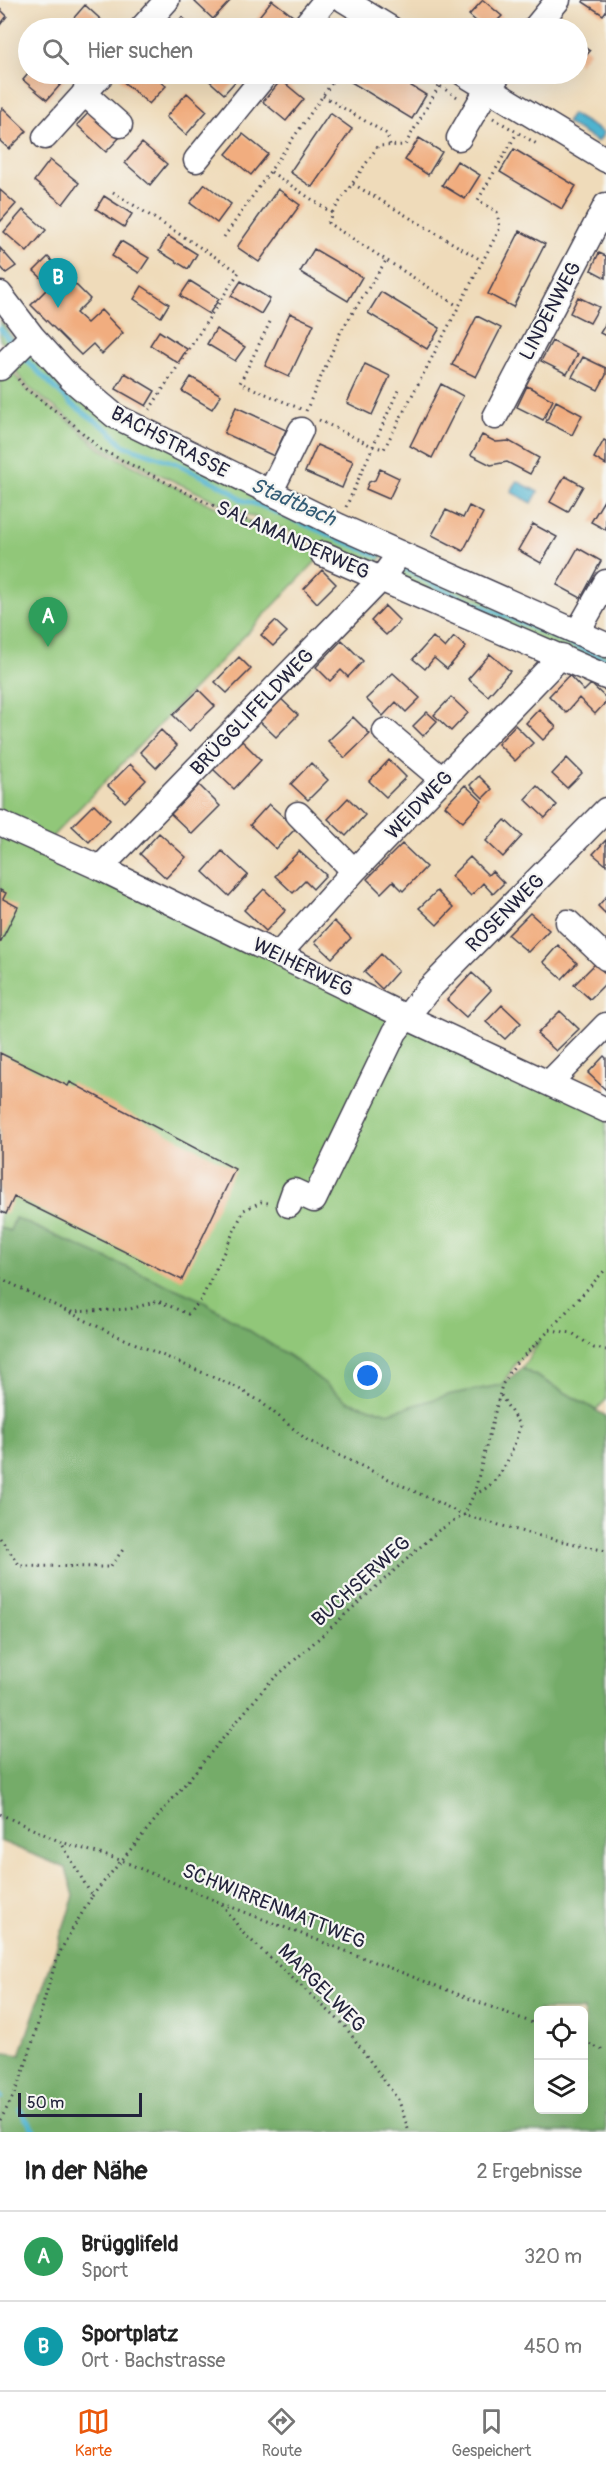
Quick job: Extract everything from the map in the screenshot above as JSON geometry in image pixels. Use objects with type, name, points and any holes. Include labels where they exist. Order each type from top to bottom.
[{"type":"street","points":[[151,18],[167,0]]},
{"type":"street","points":[[311,18],[326,0]]},
{"type":"street","points":[[543,18],[558,0]]},
{"type":"street","points":[[355,3],[376,18]]},
{"type":"street","points":[[45,137],[93,84]]},
{"type":"street","points":[[196,160],[258,84]]},
{"type":"street","points":[[459,138],[491,84]]},
{"type":"street","points":[[497,84],[606,160]]},
{"type":"street","points":[[84,93],[120,125]]},
{"type":"street","name":"LINDENWEG","points":[[495,417],[606,205]]},
{"type":"street","name":"BACHSTRASSE","points":[[0,294],[32,336],[71,379],[115,416],[339,526],[392,566],[578,631],[606,645]]},
{"type":"street","points":[[6,362],[32,336]]},
{"type":"street","points":[[270,493],[303,421]]},
{"type":"street","name":"SALAMANDERWEG","points":[[323,554],[392,566],[561,656],[606,677]]},
{"type":"street","name":"BRÜGGLIFELDWEG","points":[[100,868],[392,566]]},
{"type":"street","points":[[578,631],[606,582]]},
{"type":"street","name":"WEIDWEG","points":[[278,955],[354,871],[561,656]]},
{"type":"street","points":[[385,731],[443,780]]},
{"type":"street","name":"ROSENWEG","points":[[289,1205],[294,1191],[314,1200],[395,1032],[406,1017],[428,990],[606,810]]},
{"type":"street","points":[[298,813],[354,871]]},
{"type":"street","name":"WEIHERWEG","points":[[0,823],[100,868],[406,1017],[606,1110]]},
{"type":"street","points":[[568,922],[606,958]]},
{"type":"street","points":[[550,1082],[606,1025]]},
{"type":"path","points":[[224,237],[331,84]]},
{"type":"path","points":[[439,86],[405,144],[378,146],[332,213],[328,224],[459,306]]},
{"type":"path","points":[[323,96],[387,134],[390,145]]},
{"type":"path","points":[[303,421],[313,417],[372,446],[384,449],[500,228],[496,212],[478,200],[517,133]]},
{"type":"path","points":[[271,172],[332,213]]},
{"type":"path","points":[[353,184],[481,261]]},
{"type":"path","points":[[113,192],[239,272],[139,428]]},
{"type":"path","points":[[303,421],[341,331],[387,259]]},
{"type":"path","points":[[270,322],[240,383],[303,421]]},
{"type":"path","name":"SALAMANDERWEG","points":[[6,362],[26,389],[73,424],[100,449],[203,501],[323,554]]},
{"type":"path","points":[[339,526],[399,388]]},
{"type":"path","points":[[68,1312],[130,1309],[158,1301],[188,1314],[201,1300],[244,1210],[261,1202],[289,1205]]},
{"type":"path","points":[[465,1515],[474,1494],[502,1385],[516,1363],[606,1269]]},
{"type":"path","points":[[0,1278],[68,1312],[236,1387],[261,1402],[307,1440],[465,1515],[531,1534],[606,1551]]},
{"type":"path","points":[[549,1330],[572,1333],[594,1348],[606,1350]]},
{"type":"path","points":[[474,1494],[486,1490],[512,1454],[520,1426],[500,1394]]},
{"type":"path","name":"BUCHSERWEG","points":[[0,2120],[12,2101],[26,2066],[56,1962],[92,1896],[268,1684],[438,1531],[465,1515]]},
{"type":"path","points":[[0,1538],[20,1566],[110,1567],[125,1546]]},
{"type":"path","name":"SCHWIRRENMATTWEG","points":[[0,1815],[61,1842],[120,1860],[220,1903],[534,2023]]},
{"type":"path","points":[[61,1842],[92,1896]]},
{"type":"path","name":"MARGELWEG","points":[[220,1903],[243,1933],[344,2025],[399,2101],[409,2132]]},
{"type":"path","points":[[588,2044],[606,2051]]},
{"type":"green space","points":[[0,320],[15,341],[7,347],[0,340]]},
{"type":"green space","points":[[30,351],[71,388],[386,551],[376,566],[226,506],[102,447],[28,387],[12,366]]},
{"type":"green space","points":[[5,363],[26,389],[73,424],[100,449],[203,501],[323,554],[46,843],[606,1110],[606,1400],[596,1410],[522,1368],[540,1341],[516,1363],[502,1385],[452,1394],[388,1413],[347,1401],[291,1357],[201,1300],[15,1218],[10,1231],[0,1227],[0,368]]},
{"type":"green space","points":[[402,563],[606,653],[606,671],[396,578]]},
{"type":"green space","points":[[15,1218],[201,1300],[291,1357],[347,1401],[388,1413],[452,1394],[502,1385],[522,1368],[606,1416],[606,2132],[0,2132],[0,2052],[20,2055],[74,1896],[66,1868],[0,1841],[0,1227],[10,1231]]},
{"type":"water","points":[[572,114],[604,133],[598,142],[566,123]]},
{"type":"water","points":[[517,481],[538,492],[532,503],[511,492]]},
{"type":"building","points":[[197,0],[231,0],[214,18],[195,2]]},
{"type":"building","points":[[272,0],[293,16],[291,18],[258,18]]},
{"type":"building","points":[[483,0],[502,16],[500,18],[472,18],[469,15]]},
{"type":"building","points":[[584,0],[606,0],[606,11],[603,15],[583,2]]},
{"type":"building","points":[[85,5],[99,18],[74,18]]},
{"type":"building","points":[[0,9],[7,16],[0,25]]},
{"type":"building","points":[[28,84],[61,84],[47,100]]},
{"type":"building","points":[[126,84],[164,84],[166,86],[149,104]]},
{"type":"building","points":[[213,84],[233,84],[224,94]]},
{"type":"building","points":[[278,84],[286,84],[304,99],[286,121],[263,102]]},
{"type":"building","points":[[354,84],[408,84],[426,95],[412,119]]},
{"type":"building","points":[[187,93],[207,111],[186,135],[166,117]]},
{"type":"building","points":[[3,108],[27,131],[9,149],[0,141],[0,111]]},
{"type":"building","points":[[91,110],[120,137],[106,152],[77,125]]},
{"type":"building","points":[[330,113],[352,129],[312,187],[290,172]]},
{"type":"building","points":[[243,134],[268,154],[251,175],[226,154]]},
{"type":"building","points":[[419,138],[442,152],[428,175],[405,160]]},
{"type":"building","points":[[142,143],[167,164],[150,185],[125,163]]},
{"type":"building","points":[[514,149],[576,186],[562,209],[500,172]]},
{"type":"building","points":[[50,160],[79,183],[63,204],[34,181]]},
{"type":"building","points":[[457,161],[480,175],[465,199],[442,185]]},
{"type":"building","points":[[205,184],[231,204],[217,223],[190,203]]},
{"type":"building","points":[[278,189],[300,205],[259,262],[237,247]]},
{"type":"building","points":[[0,190],[16,204],[0,222]]},
{"type":"building","points":[[104,196],[132,214],[124,227],[96,209]]},
{"type":"building","points":[[23,210],[46,230],[27,252],[4,232]]},
{"type":"building","points":[[520,231],[545,244],[513,307],[488,294]]},
{"type":"building","points":[[168,236],[197,254],[188,269],[159,251]]},
{"type":"building","points":[[121,241],[149,258],[139,273],[112,256]]},
{"type":"building","points":[[0,248],[16,266],[6,273],[0,266]]},
{"type":"building","points":[[314,249],[362,277],[348,301],[300,272]]},
{"type":"building","points":[[599,253],[606,256],[606,278],[591,270]]},
{"type":"building","points":[[48,257],[90,299],[76,313],[87,323],[101,310],[123,333],[102,354],[93,344],[81,355],[31,305],[50,286],[34,271]]},
{"type":"building","points":[[190,281],[219,299],[209,314],[180,296]]},
{"type":"building","points":[[241,281],[270,299],[261,314],[231,296]]},
{"type":"building","points":[[142,286],[169,304],[161,317],[134,299]]},
{"type":"building","points":[[381,292],[440,328],[427,349],[368,313]]},
{"type":"building","points":[[578,297],[599,307],[590,323],[570,313]]},
{"type":"building","points":[[290,313],[314,324],[289,377],[265,366]]},
{"type":"building","points":[[477,316],[501,328],[476,377],[452,365]]},
{"type":"building","points":[[606,323],[606,336],[600,333]]},
{"type":"building","points":[[216,329],[245,347],[235,361],[207,344]]},
{"type":"building","points":[[159,331],[187,349],[178,363],[150,345]]},
{"type":"building","points":[[552,341],[578,354],[567,374],[541,361]]},
{"type":"building","points":[[583,357],[606,368],[606,375],[598,390],[572,377]]},
{"type":"building","points":[[365,364],[390,376],[372,415],[347,403]]},
{"type":"building","points":[[125,373],[155,391],[146,406],[116,389]]},
{"type":"building","points":[[191,377],[221,395],[212,409],[182,391]]},
{"type":"building","points":[[441,384],[463,396],[432,458],[410,446]]},
{"type":"building","points":[[527,386],[553,400],[543,420],[517,407]]},
{"type":"building","points":[[556,401],[582,415],[572,435],[546,422]]},
{"type":"building","points":[[236,407],[286,430],[274,456],[224,433]]},
{"type":"building","points":[[482,435],[496,442],[509,441],[539,458],[530,474],[507,462],[491,465],[471,455]]},
{"type":"building","points":[[604,440],[606,441],[606,465],[594,458]]},
{"type":"building","points":[[317,445],[353,461],[342,488],[305,472]]},
{"type":"building","points":[[380,469],[399,478],[389,499],[366,489],[369,482],[375,480]]},
{"type":"building","points":[[565,476],[583,486],[568,512],[550,502]]},
{"type":"building","points":[[606,497],[606,530],[591,522]]},
{"type":"building","points":[[469,506],[483,513],[463,551],[432,535],[446,510],[463,518]]},
{"type":"building","points":[[533,524],[557,537],[541,563],[518,550]]},
{"type":"building","points":[[578,548],[601,561],[581,598],[557,585]]},
{"type":"building","points":[[322,570],[336,584],[317,603],[304,589]]},
{"type":"building","points":[[385,606],[400,621],[386,635],[371,621]]},
{"type":"building","points":[[275,621],[287,632],[273,646],[261,635]]},
{"type":"building","points":[[433,637],[445,648],[454,637],[466,647],[447,669],[434,658],[425,669],[413,659]]},
{"type":"building","points":[[342,640],[363,661],[348,677],[341,670],[330,681],[316,667]]},
{"type":"building","points":[[490,654],[510,671],[488,696],[468,679]]},
{"type":"building","points":[[239,657],[251,669],[227,693],[215,682]]},
{"type":"building","points":[[393,673],[420,698],[406,712],[396,702],[383,716],[366,699]]},
{"type":"building","points":[[569,675],[584,691],[591,684],[606,698],[606,702],[595,714],[579,698],[566,713],[549,696]]},
{"type":"building","points":[[199,690],[215,706],[189,731],[173,715]]},
{"type":"building","points":[[277,695],[298,715],[276,737],[255,717]]},
{"type":"building","points":[[451,697],[468,713],[451,731],[434,715]]},
{"type":"building","points":[[539,709],[556,727],[543,740],[526,723]]},
{"type":"building","points":[[427,712],[437,721],[423,736],[413,726]]},
{"type":"building","points":[[353,717],[370,734],[345,758],[328,741]]},
{"type":"building","points":[[515,725],[533,743],[515,761],[498,744]]},
{"type":"building","points":[[161,730],[177,746],[156,768],[140,752]]},
{"type":"building","points":[[241,740],[261,760],[234,789],[213,769]]},
{"type":"building","points":[[567,758],[582,773],[567,788],[552,774]]},
{"type":"building","points":[[389,760],[406,777],[386,797],[369,781]]},
{"type":"building","points":[[311,763],[328,780],[308,800],[291,784]]},
{"type":"building","points":[[130,764],[146,780],[125,802],[108,786]]},
{"type":"building","points":[[479,776],[492,789],[483,798],[470,785]]},
{"type":"building","points":[[199,785],[220,806],[192,834],[171,814]]},
{"type":"building","points":[[465,785],[482,801],[463,822],[445,806]]},
{"type":"building","points":[[537,786],[557,805],[545,818],[525,799]]},
{"type":"building","points":[[348,798],[365,815],[346,836],[328,819]]},
{"type":"building","points":[[94,804],[110,820],[89,842],[72,826]]},
{"type":"building","points":[[269,804],[296,828],[276,849],[250,825]]},
{"type":"building","points":[[505,820],[522,836],[503,857],[486,841]]},
{"type":"building","points":[[159,833],[186,857],[166,878],[140,854]]},
{"type":"building","points":[[606,840],[606,865],[593,854]]},
{"type":"building","points":[[402,844],[426,867],[403,891],[393,881],[381,893],[367,879]]},
{"type":"building","points":[[222,851],[248,875],[229,896],[203,872]]},
{"type":"building","points":[[299,851],[326,875],[313,889],[305,881],[293,893],[275,876]]},
{"type":"building","points":[[470,857],[488,875],[492,871],[504,883],[493,894],[483,883],[471,896],[451,876]]},
{"type":"building","points":[[264,889],[286,910],[266,931],[244,910]]},
{"type":"building","points":[[0,890],[6,893],[3,899],[18,907],[0,943]]},
{"type":"building","points":[[437,891],[453,908],[437,925],[419,908]]},
{"type":"building","points":[[606,897],[606,914],[598,906]]},
{"type":"building","points":[[530,913],[549,930],[528,952],[508,935]]},
{"type":"building","points":[[334,921],[351,938],[332,958],[315,942]]},
{"type":"building","points":[[558,945],[577,963],[562,979],[543,962]]},
{"type":"building","points":[[381,954],[398,971],[382,989],[364,972]]},
{"type":"building","points":[[595,964],[606,974],[606,983],[590,999],[574,985]]},
{"type":"building","points":[[472,973],[491,990],[466,1017],[447,1000]]},
{"type":"building","points":[[502,1005],[521,1023],[505,1039],[486,1022]]},
{"type":"building","points":[[560,1011],[579,1029],[556,1051],[537,1034]]},
{"type":"building","points":[[0,1053],[68,1086],[70,1082],[235,1169],[182,1280],[14,1197],[6,1214],[0,1211]]},
{"type":"building","points":[[604,1056],[606,1058],[606,1090],[588,1073]]},
{"type":"waterway","name":"Stadtbach","points":[[0,328],[13,345]]},
{"type":"waterway","name":"Stadtbach","points":[[21,355],[70,403],[110,431],[123,445],[178,464],[228,489],[242,500],[259,505],[378,556]]},
{"type":"waterway","name":"Stadtbach","points":[[400,566],[440,588],[606,659]]},
{"type":"waterway","points":[[20,2110],[35,2132]]},
{"type":"place","name":"Sportplatz","points":[[58,308]]},
{"type":"place","name":"Brügglifeld","points":[[48,647]]}]
